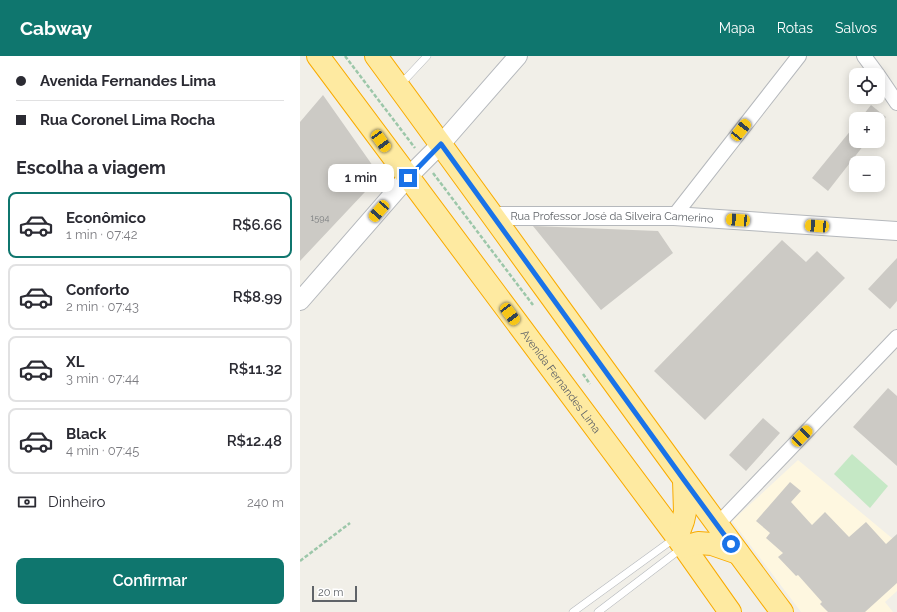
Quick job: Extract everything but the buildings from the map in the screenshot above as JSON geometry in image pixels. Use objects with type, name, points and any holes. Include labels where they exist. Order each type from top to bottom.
[{"type":"highway","name":"Avenida Fernandes Lima","points":[[318,56],[680,542],[730,612]]},
{"type":"highway","points":[[376,56],[494,216],[684,480],[782,612]]},
{"type":"highway","points":[[684,480],[685,512],[680,542],[712,544],[738,553]]},
{"type":"street","points":[[300,301],[518,56]]},
{"type":"street","points":[[674,216],[799,56]]},
{"type":"street","points":[[864,56],[873,68]]},
{"type":"street","points":[[885,85],[897,102]]},
{"type":"street","name":"Rua Professor José da Silveira Camerino","points":[[494,216],[674,216],[897,231]]},
{"type":"street","points":[[717,525],[897,337]]},
{"type":"lane","points":[[399,86],[427,56]]},
{"type":"lane","points":[[573,612],[680,542]]},
{"type":"lane","points":[[598,612],[680,542]]},
{"type":"path","points":[[300,561],[350,523]]},
{"type":"shaded area","points":[[798,460],[893,539],[897,536],[897,591],[885,602],[893,612],[801,612],[732,521]]},
{"type":"green space","points":[[852,454],[888,486],[870,508],[834,474]]},
{"type":"route","points":[[408,178],[441,144],[731,544]]}]
